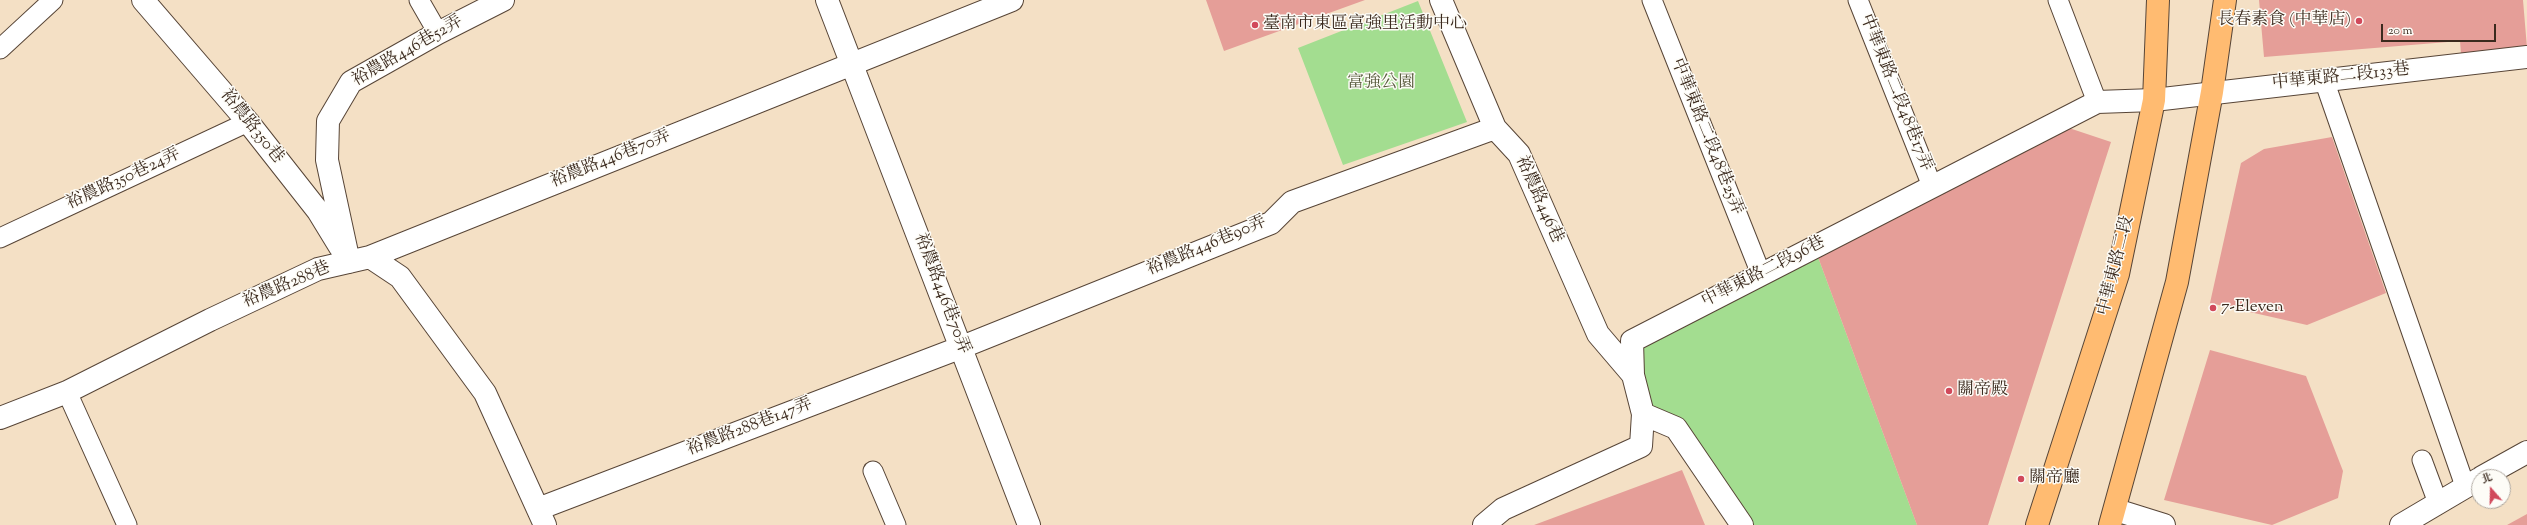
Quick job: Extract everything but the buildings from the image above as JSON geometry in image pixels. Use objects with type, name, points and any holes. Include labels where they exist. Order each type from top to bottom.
[{"type":"main road","name":"中華東路二段","points":[[2037,525],[2118,274],[2154,100],[2158,0]]},
{"type":"main road","points":[[2113,518],[2119,490],[2177,282],[2212,92],[2225,0]]},
{"type":"street","name":"裕農路350巷","points":[[143,0],[248,122],[318,211],[349,262]]},
{"type":"street","name":"裕農路446巷52弄","points":[[349,262],[327,160],[328,120],[351,82],[438,33],[504,0]]},
{"type":"street","name":"裕農路446巷70弄","points":[[827,0],[962,347],[1029,525]]},
{"type":"street","name":"裕農路446巷70弄","points":[[370,257],[1012,0]]},
{"type":"street","name":"裕農路446巷","points":[[1441,0],[1494,128],[1519,154],[1598,334],[1633,375]]},
{"type":"street","name":"中華東路二段133巷","points":[[2154,100],[2212,92],[2527,57]]},
{"type":"street","name":"中華東路二段96巷","points":[[1484,525],[1503,509],[1641,446],[1643,414],[1633,375],[1632,341],[2097,102],[2154,100]]},
{"type":"street","name":"裕農路446巷90弄","points":[[962,347],[1271,223],[1292,202],[1494,128]]},
{"type":"street","name":"裕農路288巷","points":[[0,418],[67,392],[210,320],[318,269],[370,257]]},
{"type":"street","points":[[370,257],[400,277],[485,393],[542,517]]},
{"type":"street","name":"裕農路288巷147弄","points":[[542,517],[962,347]]},
{"type":"street","points":[[1643,414],[1676,428],[1742,525]]},
{"type":"street","points":[[2497,469],[2527,452]]},
{"type":"street","points":[[2401,525],[2471,484]]},
{"type":"street","points":[[2113,518],[2164,525]]},
{"type":"lane","points":[[0,49],[53,0]]},
{"type":"lane","points":[[419,0],[438,33]]},
{"type":"lane","name":"中華東路二段48巷25弄","points":[[1652,0],[1761,274]]},
{"type":"lane","name":"中華東路二段48巷17弄","points":[[1858,0],[1932,186]]},
{"type":"lane","points":[[2058,0],[2097,102]]},
{"type":"lane","points":[[2324,80],[2471,469]]},
{"type":"lane","name":"裕農路350巷24弄","points":[[0,238],[248,122]]},
{"type":"lane","points":[[67,392],[127,525]]},
{"type":"lane","points":[[2422,460],[2438,503]]},
{"type":"lane","points":[[873,471],[896,525]]},
{"type":"green space","name":"富強公園","points":[[1418,1],[1467,122],[1343,165],[1298,48]]},
{"type":"green space","points":[[1818,257],[1917,525],[1747,525],[1680,421],[1645,412],[1636,346]]},
{"type":"place","name":"長春素食 (中華店)","points":[[2359,21]]},
{"type":"place","name":"臺南市東區富強里活動中心","points":[[1255,25]]},
{"type":"place","name":"7-Eleven","points":[[2213,308]]},
{"type":"place","name":"關帝殿","points":[[1949,391]]},
{"type":"place","name":"關帝廳","points":[[2021,479]]}]
